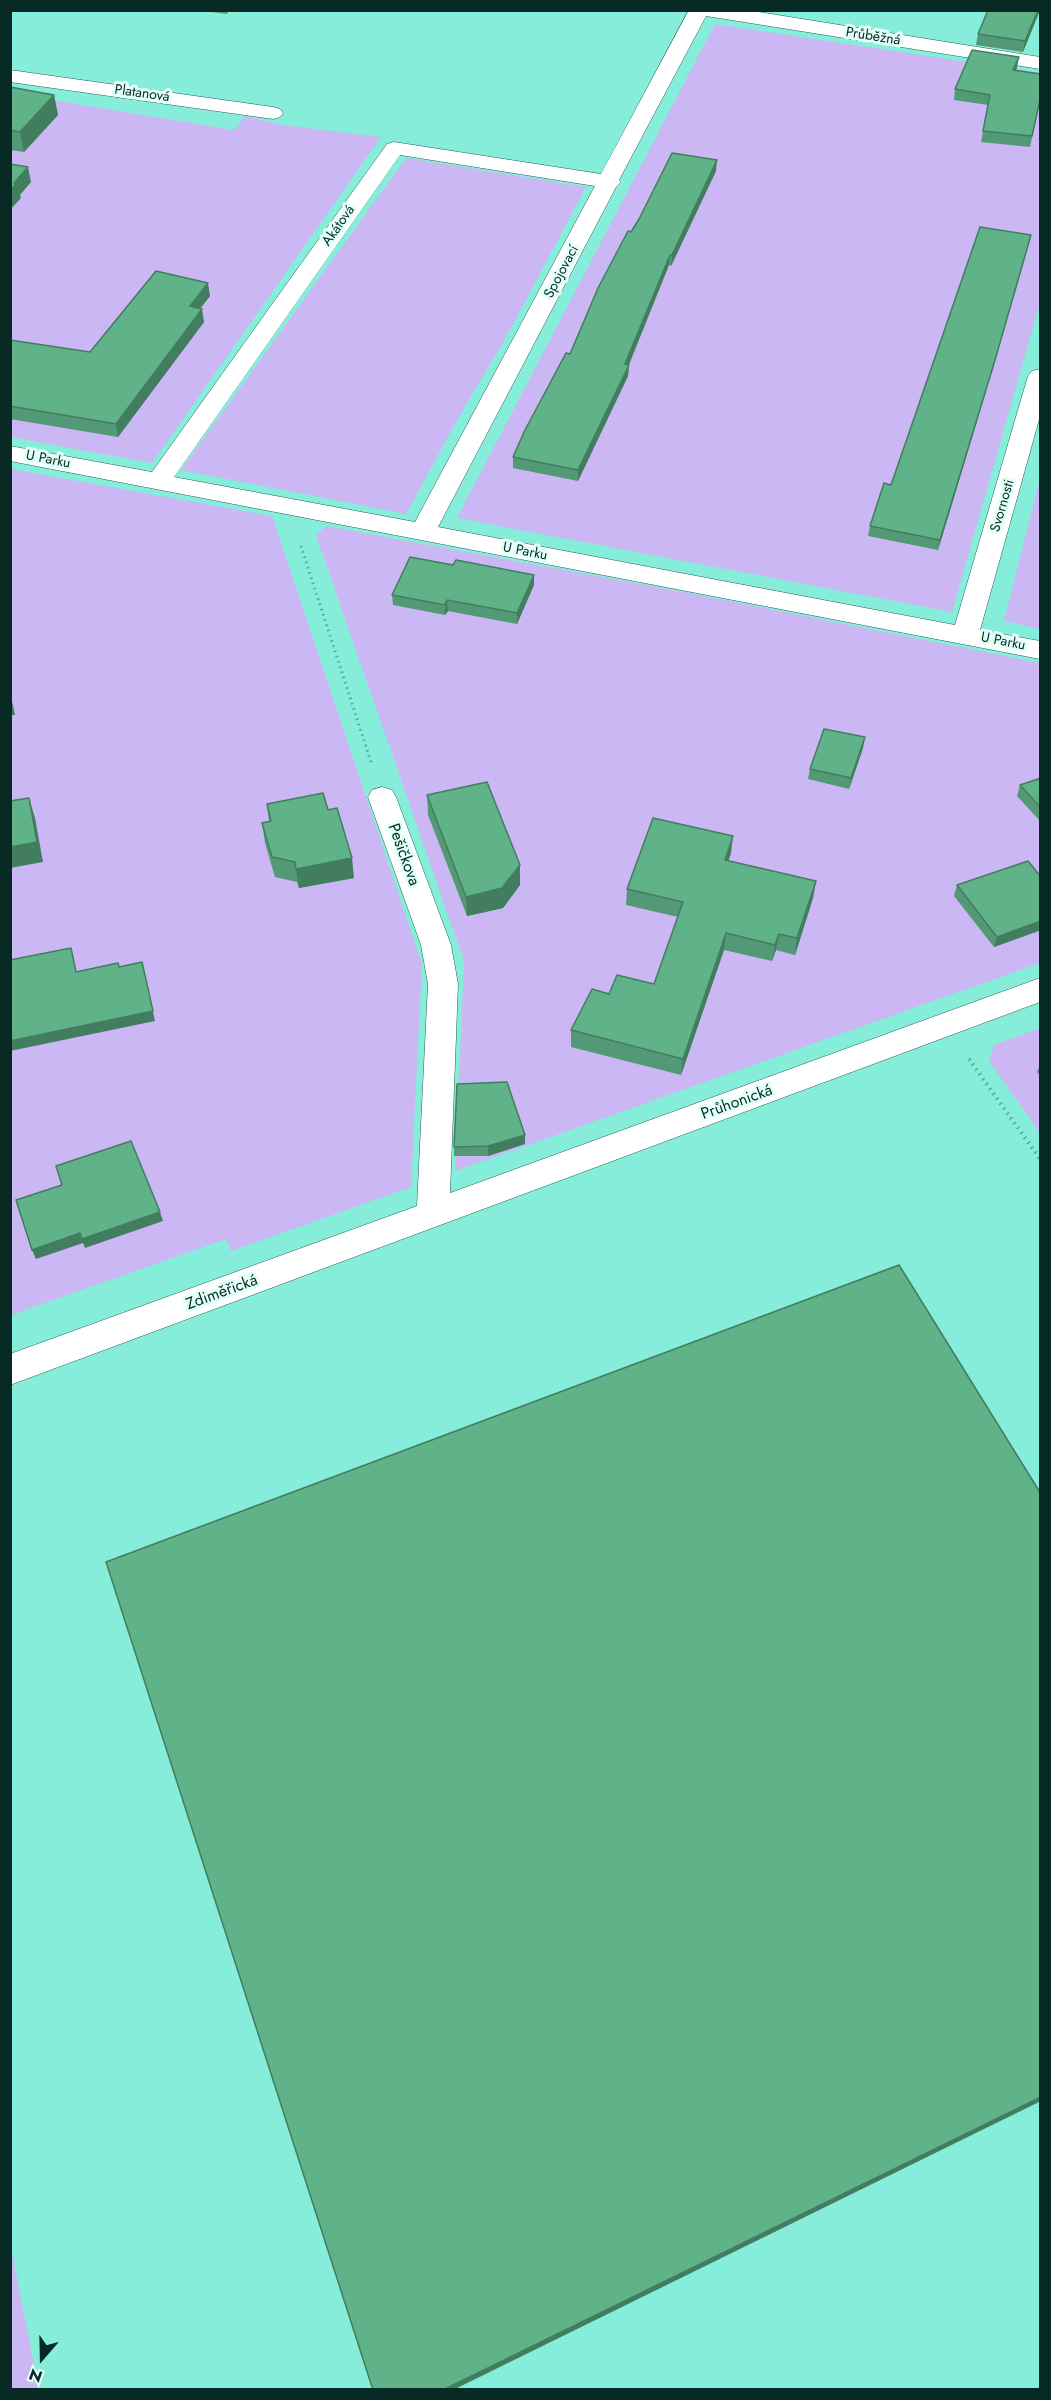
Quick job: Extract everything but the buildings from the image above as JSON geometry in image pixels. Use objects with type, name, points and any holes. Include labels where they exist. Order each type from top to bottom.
[{"type":"street","name":"Spojovací","points":[[422,533],[610,182],[699,10]]},
{"type":"street","name":"Průběžná","points":[[706,10],[1041,63]]},
{"type":"street","name":"Platanová","points":[[10,76],[273,113]]},
{"type":"street","name":"Akátová","points":[[158,482],[394,148],[610,182]]},
{"type":"street","name":"Svornosti","points":[[965,635],[1041,376]]},
{"type":"street","name":"U Parku","points":[[10,453],[1041,650]]},
{"type":"street","name":"Pešičkova","points":[[382,797],[436,945],[443,984],[433,1215]]},
{"type":"street","name":"Průhonická","points":[[433,1215],[1041,990]]},
{"type":"street","name":"Zdiměřická","points":[[10,1370],[433,1215]]},
{"type":"path","points":[[288,506],[382,797]]},
{"type":"path","points":[[945,1026],[1041,1158]]},
{"type":"shaded area","points":[[715,24],[1040,73],[1040,303],[952,612],[457,518]]},
{"type":"shaded area","points":[[10,93],[234,130],[245,116],[283,125],[381,137],[152,463],[11,437]]},
{"type":"shaded area","points":[[406,158],[586,187],[506,337],[457,420],[406,514],[181,470]]},
{"type":"shaded area","points":[[10,469],[272,516],[422,964],[411,1187],[231,1251],[226,1239],[11,1315]]},
{"type":"shaded area","points":[[1040,479],[1040,629],[1004,621]]},
{"type":"shaded area","points":[[326,526],[688,593],[1040,663],[1040,963],[455,1171],[464,961],[316,535]]},
{"type":"shaded area","points":[[1040,1028],[1040,1133],[989,1061],[994,1045]]},
{"type":"shaded area","points":[[11,2248],[39,2389],[11,2389]]}]
